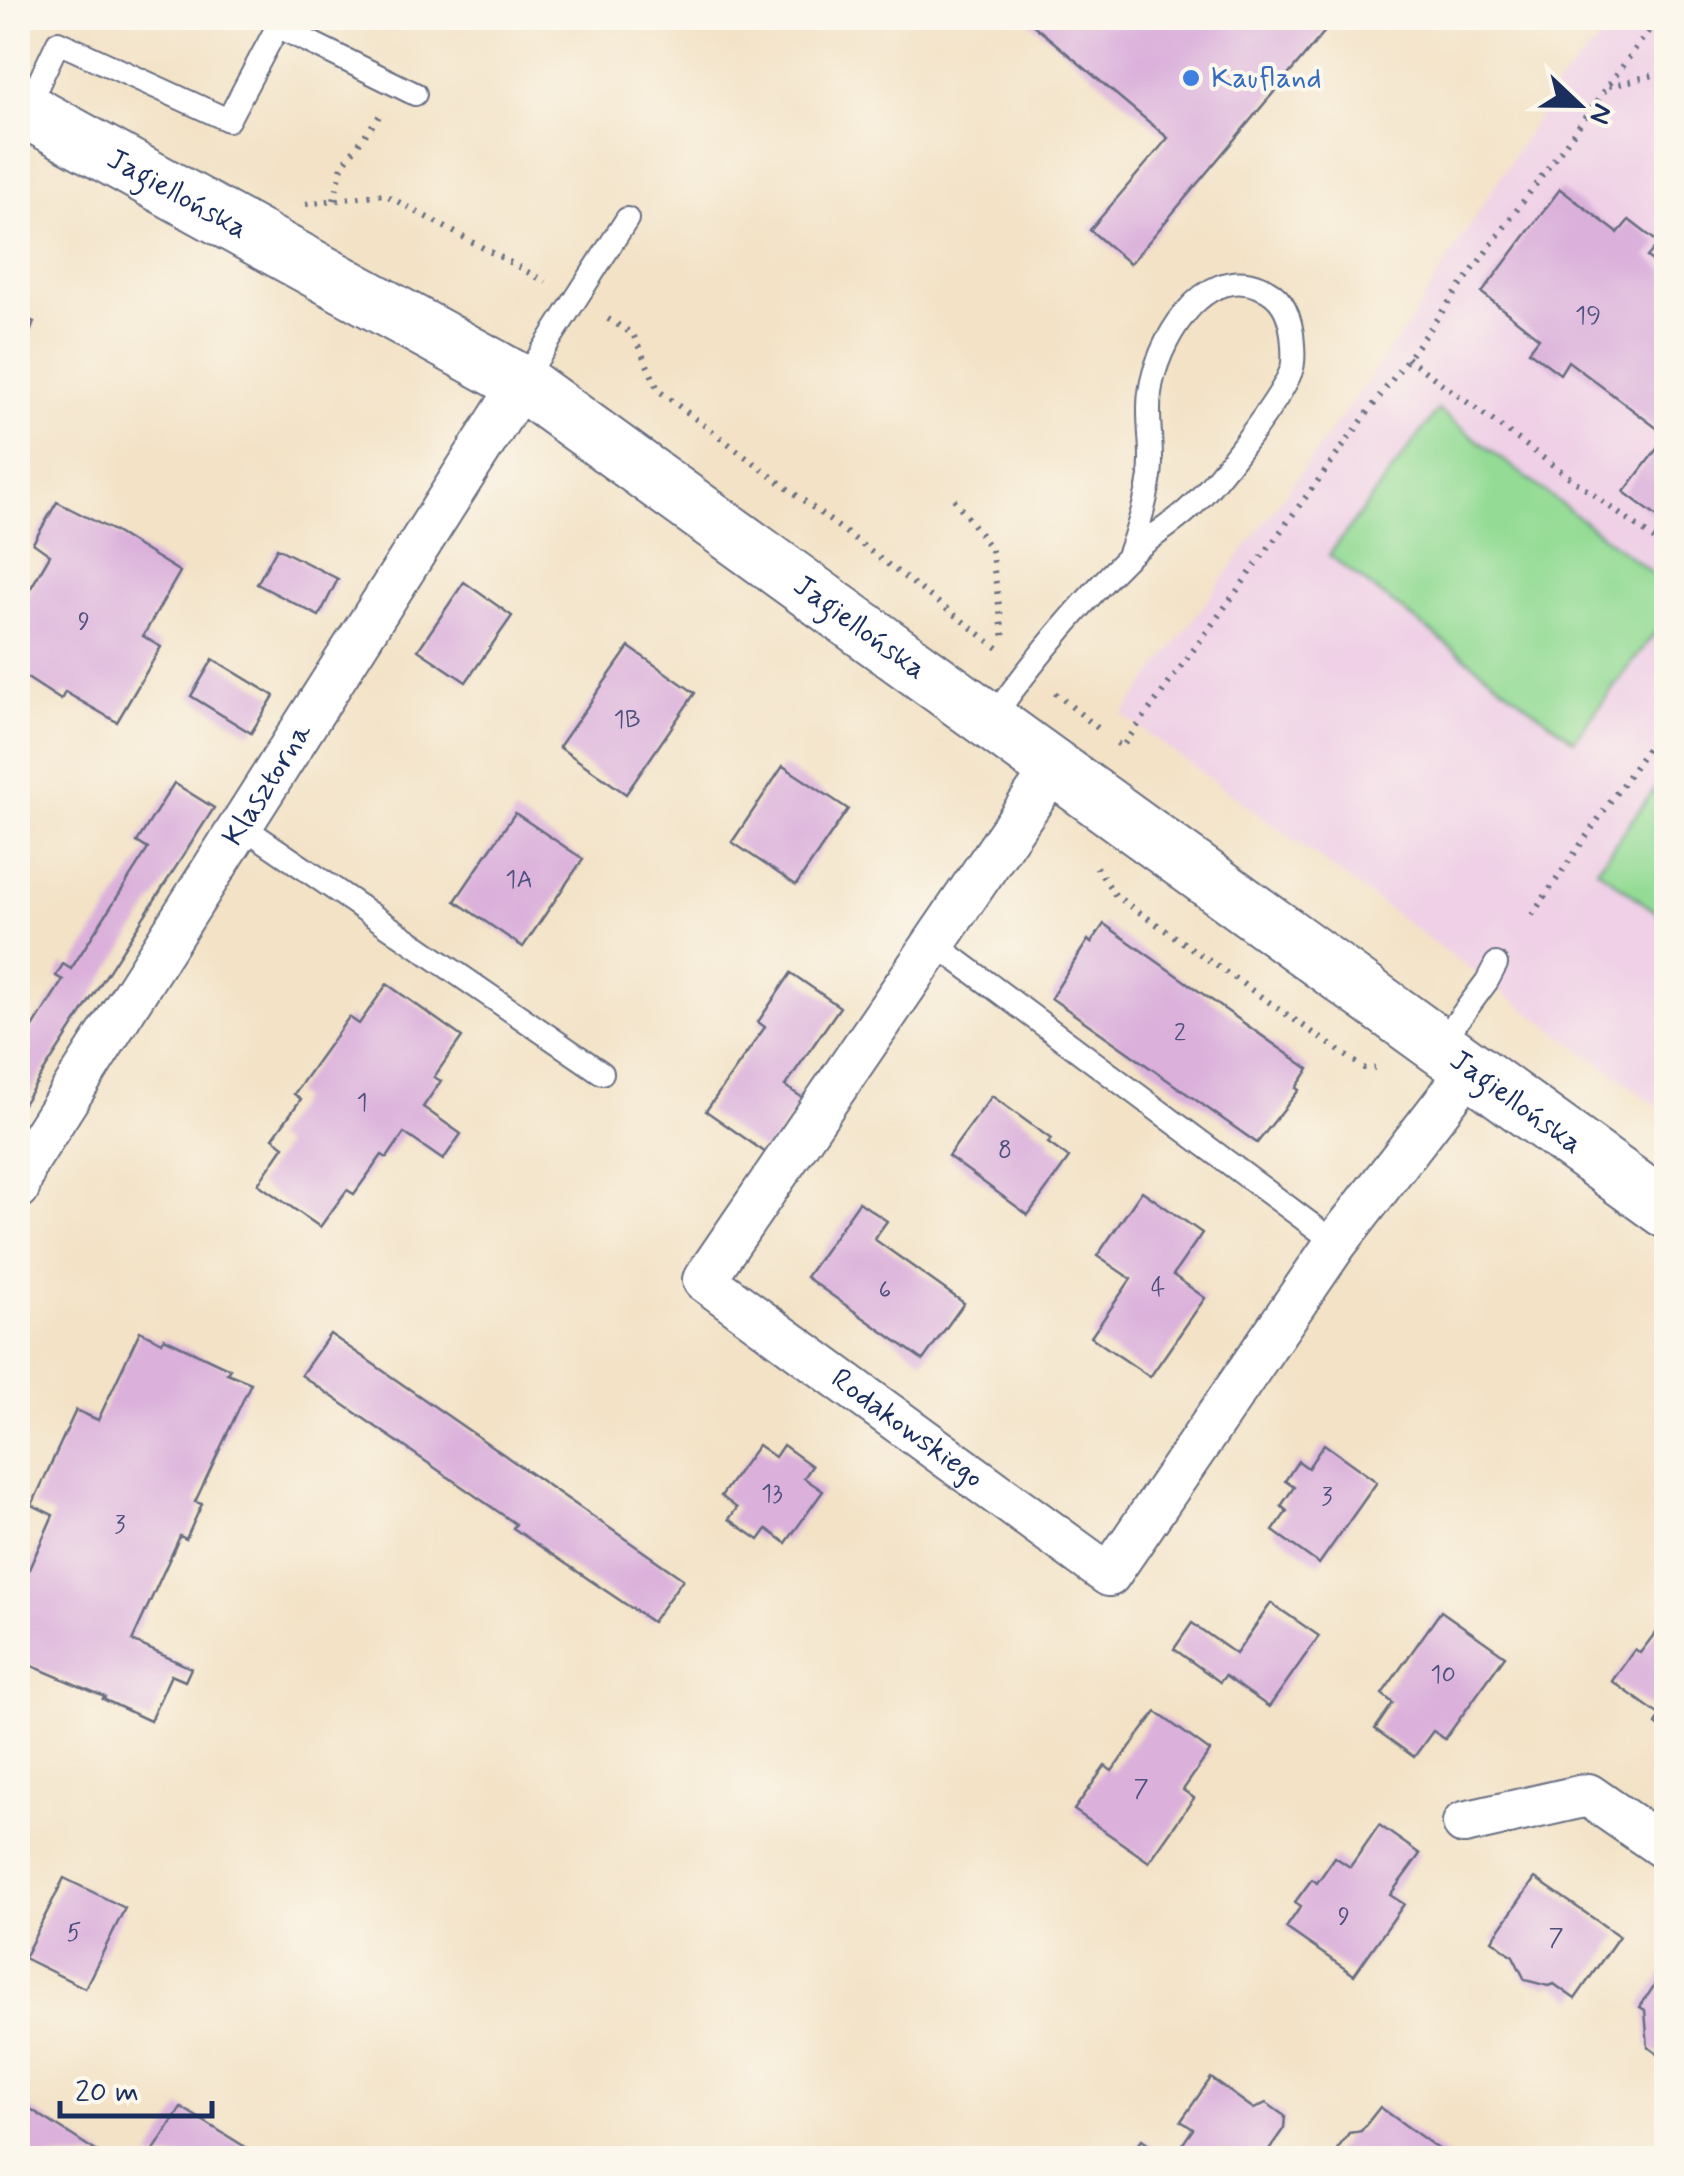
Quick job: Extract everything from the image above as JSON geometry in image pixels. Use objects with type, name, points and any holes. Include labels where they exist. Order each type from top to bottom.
[{"type":"street","name":"Jagiellońska","points":[[22,108],[522,383],[1666,1210]]},
{"type":"street","name":"Klasztorna","points":[[18,1188],[26,1164],[522,383]]},
{"type":"street","name":"Rodakowskiego","points":[[1054,768],[704,1280],[1110,1575],[1336,1243],[1455,1057]]},
{"type":"street","points":[[1464,1824],[1588,1795],[1666,1849]]},
{"type":"lane","points":[[22,108],[58,42],[228,120],[280,22],[408,91]]},
{"type":"lane","points":[[522,383],[627,219]]},
{"type":"lane","points":[[990,721],[1026,670],[1128,556],[1193,506],[1272,403],[1292,370],[1292,335],[1286,306],[1268,290],[1245,280],[1226,282],[1202,296],[1166,340],[1150,391],[1148,426],[1152,458],[1148,489],[1128,556]]},
{"type":"lane","points":[[241,825],[602,1073]]},
{"type":"lane","points":[[934,943],[1336,1243]]},
{"type":"lane","points":[[1455,1057],[1496,964]]},
{"type":"path","points":[[1026,670],[1122,748],[1658,18]]},
{"type":"path","points":[[1608,86],[1666,72]]},
{"type":"path","points":[[334,200],[342,166],[408,91]]},
{"type":"path","points":[[294,205],[384,194],[633,334],[658,392],[1006,654],[991,549],[954,499]]},
{"type":"path","points":[[1408,358],[1666,548]]},
{"type":"path","points":[[1532,915],[1666,721]]},
{"type":"path","points":[[1088,853],[1116,896],[1364,1068],[1386,1068]]},
{"type":"shaded area","points":[[1620,18],[1666,18],[1666,1112],[1123,715],[1403,333],[1559,83]]},
{"type":"green space","points":[[1438,410],[1666,584],[1666,618],[1574,740],[1329,555]]},
{"type":"green space","points":[[1666,773],[1666,919],[1597,869]]},
{"type":"building","name":"Kaufland","points":[[1025,18],[1336,18],[1130,264],[1090,230],[1168,138]]},
{"type":"building","points":[[1560,189],[1618,233],[1629,220],[1659,243],[1647,257],[1666,271],[1666,435],[1568,361],[1560,374],[1529,351],[1539,338],[1482,293]]},
{"type":"building","points":[[18,315],[34,322],[18,365]]},
{"type":"building","points":[[1666,437],[1666,511],[1660,519],[1624,492]]},
{"type":"building","points":[[57,502],[180,572],[143,636],[161,647],[117,722],[65,692],[61,700],[18,672],[18,610],[50,555],[33,543]]},
{"type":"building","points":[[277,548],[338,579],[319,616],[257,584]]},
{"type":"building","points":[[464,582],[512,616],[466,682],[418,650]]},
{"type":"building","points":[[629,647],[695,693],[626,794],[559,747]]},
{"type":"building","points":[[213,659],[274,696],[251,733],[191,696]]},
{"type":"building","points":[[783,766],[848,809],[796,885],[732,842]]},
{"type":"building","points":[[174,783],[214,808],[23,1104],[18,1100],[18,1051],[63,980],[56,976],[63,964],[71,969],[148,849],[137,842]]},
{"type":"building","points":[[515,813],[583,859],[523,947],[455,901]]},
{"type":"building","points":[[1104,924],[1309,1069],[1296,1088],[1299,1090],[1257,1143],[1051,998],[1088,940],[1091,943]]},
{"type":"building","points":[[791,973],[840,1007],[785,1086],[803,1098],[766,1153],[706,1111],[765,1027],[758,1022]]},
{"type":"building","points":[[387,984],[462,1037],[434,1077],[441,1081],[423,1107],[461,1134],[443,1160],[404,1133],[387,1158],[382,1155],[354,1194],[347,1190],[320,1227],[258,1184],[284,1146],[273,1138],[301,1099],[294,1094],[349,1017],[359,1024]]},
{"type":"building","points":[[992,1096],[1051,1139],[1048,1143],[1069,1158],[1028,1215],[948,1156]]},
{"type":"building","points":[[1142,1191],[1202,1233],[1173,1275],[1205,1298],[1150,1377],[1091,1337],[1131,1279],[1097,1256]]},
{"type":"building","points":[[859,1202],[887,1221],[874,1239],[964,1303],[923,1360],[806,1277]]},
{"type":"building","points":[[140,1331],[162,1342],[164,1338],[251,1383],[195,1502],[202,1504],[186,1539],[180,1536],[132,1641],[191,1668],[185,1681],[171,1675],[150,1721],[18,1660],[18,1594],[53,1515],[32,1505],[76,1410],[98,1420]]},
{"type":"building","points":[[330,1334],[683,1579],[652,1622],[513,1528],[516,1524],[301,1375]]},
{"type":"building","points":[[1324,1444],[1377,1482],[1319,1564],[1273,1531],[1287,1511],[1281,1506],[1294,1487],[1285,1481],[1298,1461],[1308,1468]]},
{"type":"building","points":[[758,1445],[775,1457],[783,1445],[812,1466],[804,1478],[823,1491],[786,1543],[767,1529],[759,1540],[729,1519],[737,1508],[721,1496]]},
{"type":"building","points":[[1271,1603],[1319,1636],[1269,1707],[1225,1676],[1220,1682],[1174,1649],[1192,1623],[1236,1654]]},
{"type":"building","points":[[1441,1611],[1505,1656],[1445,1739],[1433,1731],[1414,1757],[1375,1729],[1393,1703],[1382,1694]]},
{"type":"building","points":[[1662,1624],[1666,1627],[1666,1732],[1656,1724],[1661,1716],[1612,1681],[1635,1649],[1640,1653]]},
{"type":"building","points":[[1156,1712],[1210,1751],[1183,1790],[1194,1798],[1149,1862],[1074,1810],[1105,1766],[1112,1771]]},
{"type":"building","points":[[1379,1825],[1420,1854],[1390,1895],[1404,1904],[1354,1975],[1286,1928],[1301,1906],[1295,1902],[1312,1879],[1317,1883],[1335,1857],[1350,1867]]},
{"type":"building","points":[[64,1878],[125,1908],[85,1988],[24,1958]]},
{"type":"building","points":[[1535,1878],[1619,1936],[1575,1999],[1554,1984],[1525,1980],[1513,1956],[1492,1940]]},
{"type":"building","points":[[1663,1972],[1666,2060],[1648,2047],[1645,2010],[1640,2007]]},
{"type":"building","points":[[1211,2078],[1254,2109],[1266,2103],[1285,2116],[1284,2128],[1263,2158],[1173,2158],[1193,2129],[1181,2121]]},
{"type":"building","points":[[18,2101],[107,2158],[18,2158]]},
{"type":"building","points":[[181,2107],[263,2158],[149,2158]]},
{"type":"building","points":[[1380,2107],[1451,2158],[1331,2158],[1349,2133],[1361,2131]]},
{"type":"building","points":[[1142,2139],[1169,2158],[1128,2158]]},
{"type":"place","name":"Kaufland","points":[[1191,78]]}]
